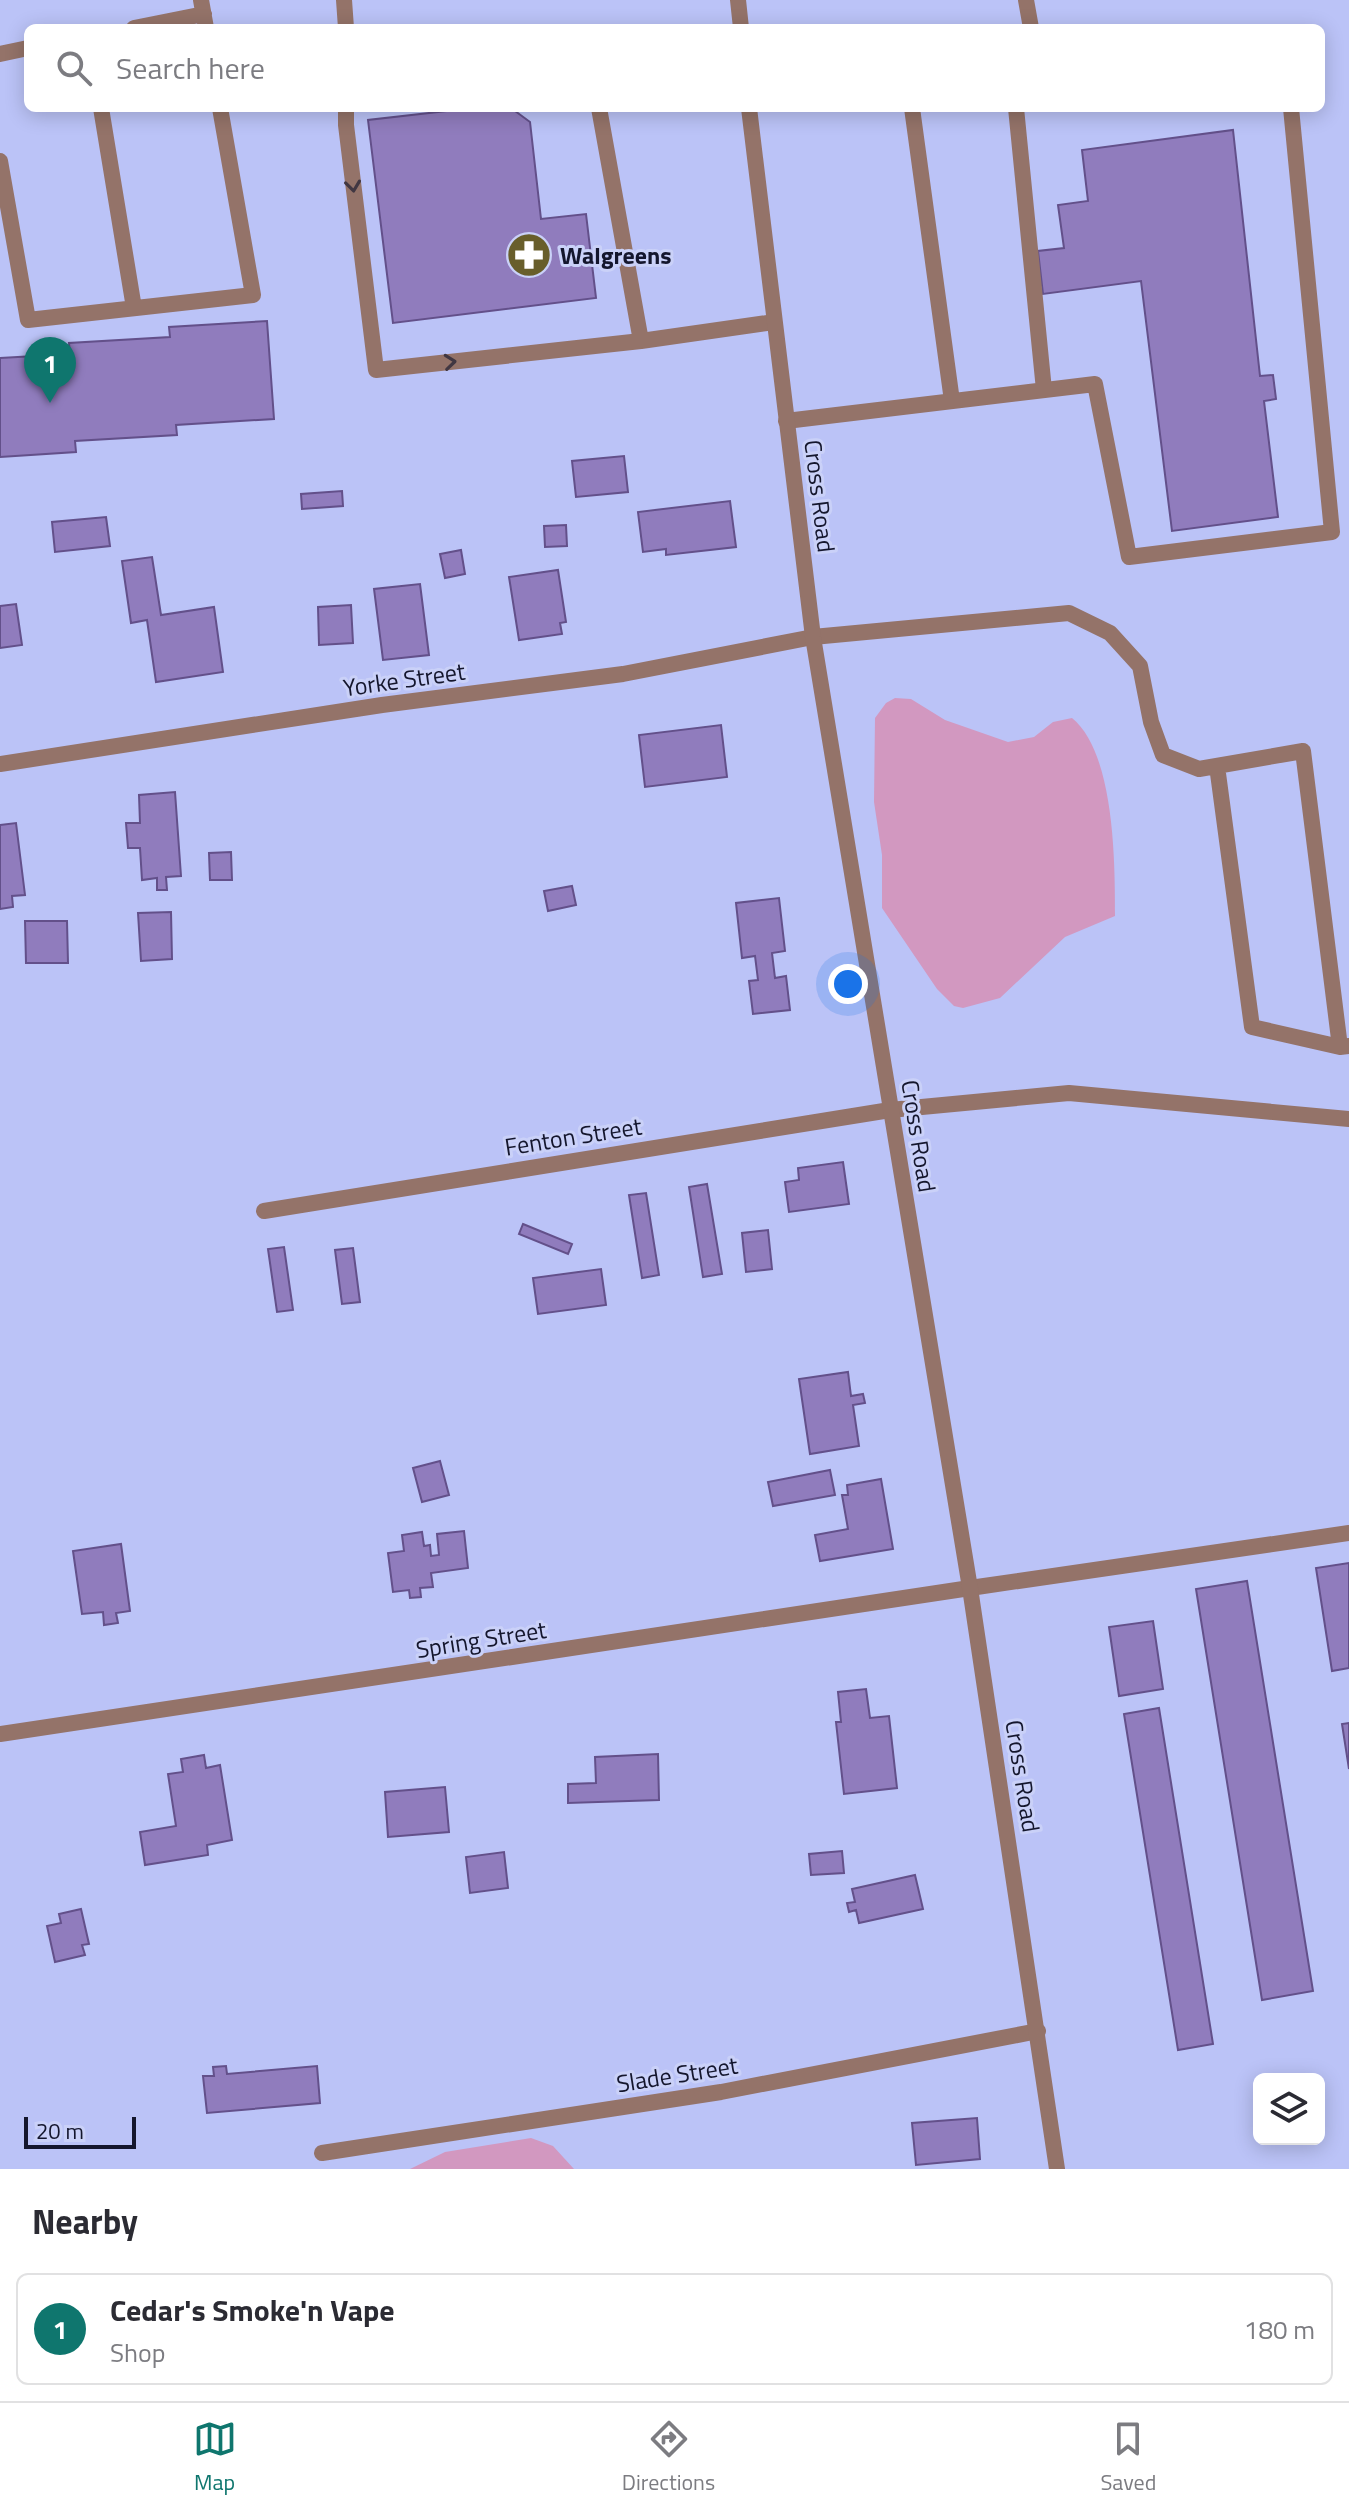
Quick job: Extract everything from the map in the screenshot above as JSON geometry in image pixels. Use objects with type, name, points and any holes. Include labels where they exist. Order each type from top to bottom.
[{"type":"street","points":[[344,0],[346,24]]},
{"type":"street","points":[[738,0],[741,24]]},
{"type":"street","points":[[1026,0],[1030,24]]},
{"type":"street","points":[[154,24],[204,14]]},
{"type":"street","points":[[0,54],[24,49]]},
{"type":"street","points":[[102,112],[134,308]]},
{"type":"street","points":[[0,161],[28,320],[253,295],[221,112]]},
{"type":"street","points":[[346,112],[376,370],[641,341],[774,322]]},
{"type":"street","points":[[600,112],[641,341]]},
{"type":"street","name":"Cross Road","points":[[749,112],[813,637],[970,1588],[1057,2169]]},
{"type":"street","points":[[913,112],[952,401]]},
{"type":"street","points":[[1016,112],[1044,390]]},
{"type":"street","points":[[786,421],[1095,384],[1129,557],[1332,532],[1291,112]]},
{"type":"street","name":"Yorke Street","points":[[0,764],[366,708],[623,674],[813,637],[1069,613],[1110,633],[1140,666],[1151,722],[1163,755],[1199,769],[1217,766]]},
{"type":"street","points":[[1303,751],[1344,1047],[1252,1027],[1217,766],[1303,751]]},
{"type":"street","name":"Fenton Street","points":[[264,1211],[890,1110],[1069,1093],[1349,1119]]},
{"type":"street","name":"Spring Street","points":[[0,1734],[1349,1533]]},
{"type":"street","name":"Slade Street","points":[[322,2153],[721,2092],[1038,2031]]},
{"type":"shaded area","points":[[895,698],[911,699],[945,720],[1008,742],[1034,737],[1053,722],[1072,718],[1086,734],[1097,756],[1110,811],[1115,916],[1065,937],[1000,998],[963,1008],[954,1006],[937,989],[882,908],[882,855],[874,802],[875,718],[886,703]]},
{"type":"shaded area","points":[[531,2138],[553,2146],[574,2169],[410,2169],[445,2152]]},
{"type":"building","name":"Walgreens","points":[[438,112],[516,112],[530,122],[541,219],[586,214],[596,298],[393,323],[368,120]]},
{"type":"building","points":[[1233,130],[1260,376],[1273,375],[1276,399],[1264,401],[1278,517],[1172,531],[1141,281],[1043,294],[1038,251],[1064,248],[1058,205],[1088,201],[1082,150]]},
{"type":"building","points":[[267,321],[274,419],[176,425],[177,435],[75,441],[76,452],[0,457],[0,358],[70,354],[69,343],[170,337],[169,327]]},
{"type":"building","points":[[624,456],[628,492],[576,497],[572,461]]},
{"type":"building","points":[[342,491],[343,506],[302,509],[301,494]]},
{"type":"building","points":[[730,501],[736,547],[666,555],[666,549],[643,552],[638,512]]},
{"type":"building","points":[[106,517],[110,546],[55,552],[52,522]]},
{"type":"building","points":[[566,525],[567,546],[545,547],[544,526]]},
{"type":"building","points":[[461,550],[465,574],[445,578],[440,554]]},
{"type":"building","points":[[152,557],[161,615],[214,607],[223,672],[156,682],[147,620],[131,623],[122,561]]},
{"type":"building","points":[[558,570],[566,622],[560,623],[562,634],[519,640],[509,577]]},
{"type":"building","points":[[420,584],[429,655],[383,660],[374,589]]},
{"type":"building","points":[[16,604],[22,645],[0,648],[0,606]]},
{"type":"building","points":[[351,605],[353,643],[319,645],[318,607]]},
{"type":"building","points":[[721,725],[727,777],[645,787],[639,735]]},
{"type":"building","points":[[175,792],[181,876],[166,877],[167,890],[157,890],[157,878],[142,880],[140,848],[128,848],[126,823],[140,823],[139,795]]},
{"type":"building","points":[[16,823],[25,895],[12,896],[13,907],[0,909],[0,825]]},
{"type":"building","points":[[231,852],[232,880],[210,880],[209,853]]},
{"type":"building","points":[[572,886],[576,905],[548,911],[544,891]]},
{"type":"building","points":[[779,898],[785,951],[772,953],[775,978],[786,976],[790,1010],[753,1014],[749,981],[758,980],[755,956],[742,958],[736,903]]},
{"type":"building","points":[[171,912],[172,959],[141,961],[138,913]]},
{"type":"building","points":[[25,921],[67,921],[68,963],[26,963]]},
{"type":"building","points":[[843,1162],[849,1204],[789,1212],[785,1182],[799,1180],[798,1168]]},
{"type":"building","points":[[707,1184],[722,1274],[703,1277],[689,1187]]},
{"type":"building","points":[[646,1193],[659,1275],[642,1278],[629,1195]]},
{"type":"building","points":[[523,1224],[572,1244],[568,1254],[519,1234]]},
{"type":"building","points":[[768,1230],[772,1269],[746,1272],[742,1233]]},
{"type":"building","points":[[284,1247],[293,1310],[277,1312],[268,1249]]},
{"type":"building","points":[[353,1248],[360,1302],[342,1304],[335,1250]]},
{"type":"building","points":[[601,1269],[606,1305],[538,1314],[533,1278]]},
{"type":"building","points":[[848,1372],[851,1396],[863,1394],[865,1403],[853,1405],[859,1446],[810,1454],[799,1379]]},
{"type":"building","points":[[440,1461],[449,1495],[422,1502],[413,1468]]},
{"type":"building","points":[[830,1470],[835,1495],[773,1506],[768,1482]]},
{"type":"building","points":[[881,1479],[893,1549],[820,1561],[815,1535],[848,1529],[842,1495],[848,1495],[847,1485]]},
{"type":"building","points":[[464,1531],[468,1568],[431,1573],[433,1587],[420,1588],[421,1597],[410,1598],[409,1590],[393,1592],[388,1553],[404,1551],[402,1535],[422,1532],[424,1546],[430,1545],[431,1556],[439,1555],[437,1534]]},
{"type":"building","points":[[121,1544],[130,1611],[116,1613],[118,1623],[104,1625],[103,1612],[82,1614],[73,1551]]},
{"type":"building","points":[[1349,1563],[1349,1668],[1332,1671],[1316,1568]]},
{"type":"building","points":[[1247,1581],[1313,1991],[1262,2000],[1196,1589]]},
{"type":"building","points":[[1153,1621],[1163,1689],[1119,1696],[1109,1627]]},
{"type":"building","points":[[866,1689],[870,1718],[889,1716],[897,1788],[844,1794],[836,1722],[841,1722],[838,1692]]},
{"type":"building","points":[[1159,1708],[1213,2044],[1178,2050],[1124,1714]]},
{"type":"building","points":[[1349,1723],[1349,1769],[1342,1724]]},
{"type":"building","points":[[658,1754],[659,1800],[568,1803],[568,1784],[596,1783],[595,1757]]},
{"type":"building","points":[[204,1755],[206,1768],[220,1765],[232,1840],[207,1845],[208,1855],[145,1865],[140,1832],[176,1826],[168,1774],[183,1772],[181,1759]]},
{"type":"building","points":[[445,1787],[449,1832],[388,1837],[385,1792]]},
{"type":"building","points":[[842,1851],[844,1873],[811,1875],[809,1854]]},
{"type":"building","points":[[504,1852],[508,1888],[470,1893],[466,1857]]},
{"type":"building","points":[[915,1875],[923,1909],[859,1923],[856,1910],[849,1912],[847,1903],[855,1902],[852,1889]]},
{"type":"building","points":[[81,1909],[89,1944],[82,1945],[85,1955],[55,1962],[47,1926],[61,1923],[59,1914]]},
{"type":"building","points":[[226,2066],[227,2074],[317,2066],[320,2103],[207,2113],[203,2076],[214,2076],[213,2067]]},
{"type":"building","points":[[977,2118],[980,2159],[916,2165],[912,2123]]},
{"type":"place","name":"Walgreens","points":[[529,255]]},
{"type":"place","name":"Cedar's Smoke'n Vape","points":[[50,403]]}]
